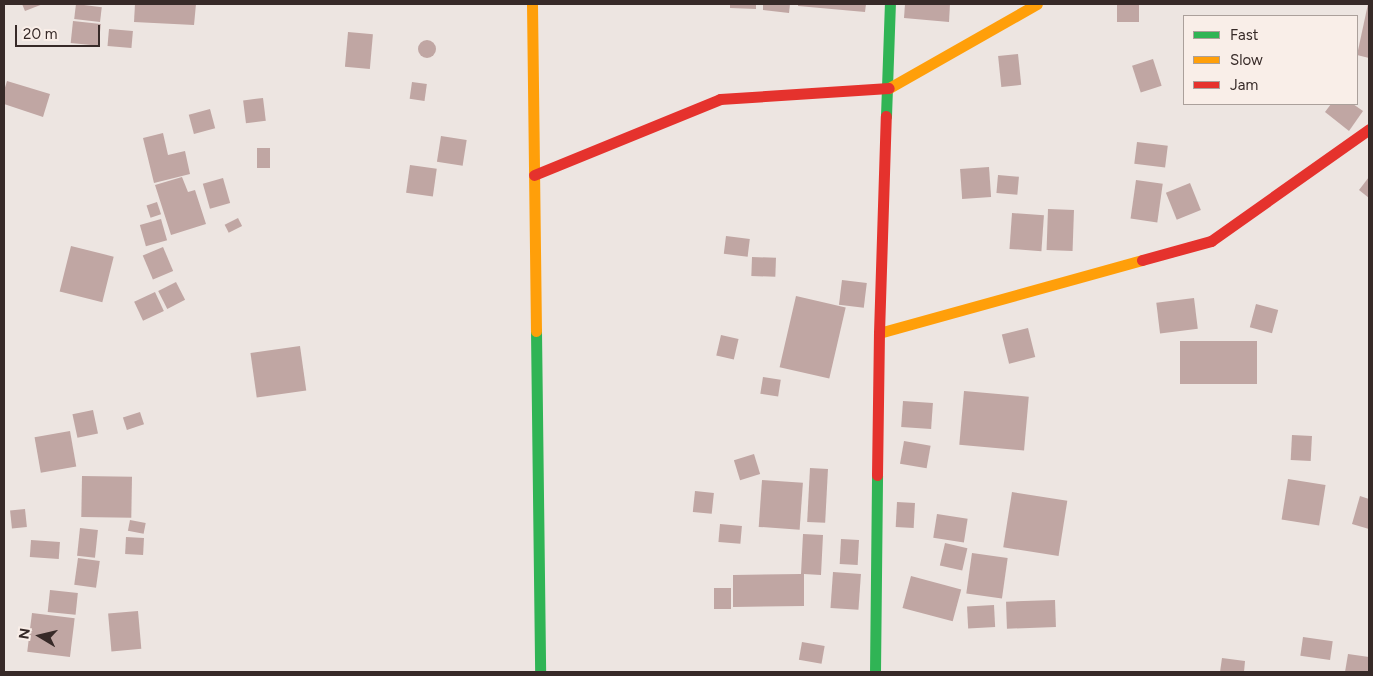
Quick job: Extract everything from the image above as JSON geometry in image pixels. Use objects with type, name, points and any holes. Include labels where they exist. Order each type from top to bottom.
[{"type":"street","points":[[532,4],[540,672]]},
{"type":"street","points":[[875,672],[879,332],[890,4]]},
{"type":"street","points":[[534,175],[720,100],[888,89],[1037,4]]},
{"type":"street","points":[[879,332],[1211,241],[1369,129]]},
{"type":"building","points":[[22,4],[43,4],[25,11]]},
{"type":"building","points":[[76,4],[102,7],[100,22],[74,19]]},
{"type":"building","points":[[135,4],[196,4],[194,25],[134,22]]},
{"type":"building","points":[[730,4],[756,4],[756,9],[730,8]]},
{"type":"building","points":[[763,4],[790,4],[789,13],[763,10]]},
{"type":"building","points":[[798,4],[866,4],[865,12],[798,6]]},
{"type":"building","points":[[905,4],[950,4],[949,22],[904,18]]},
{"type":"building","points":[[1117,4],[1139,4],[1139,22],[1117,22]]},
{"type":"building","points":[[1369,4],[1369,58],[1358,55]]},
{"type":"building","points":[[73,21],[101,24],[99,46],[71,43]]},
{"type":"building","points":[[109,29],[133,31],[131,48],[108,46]]},
{"type":"building","points":[[348,32],[373,34],[370,69],[345,67]]},
{"type":"building","points":[[427,40],[433,43],[436,49],[433,55],[427,58],[421,55],[418,49],[421,43]]},
{"type":"building","points":[[1018,54],[1021,85],[1001,87],[998,56]]},
{"type":"building","points":[[1153,59],[1162,86],[1141,92],[1132,66]]},
{"type":"building","points":[[7,81],[50,94],[43,117],[4,104],[4,91]]},
{"type":"building","points":[[412,82],[427,84],[424,101],[410,99]]},
{"type":"building","points":[[263,98],[266,121],[246,123],[243,100]]},
{"type":"building","points":[[1330,105],[1354,105],[1363,111],[1349,131],[1325,112]]},
{"type":"building","points":[[210,109],[215,128],[194,134],[189,115]]},
{"type":"building","points":[[163,133],[168,155],[185,151],[190,174],[154,183],[143,138]]},
{"type":"building","points":[[441,136],[467,140],[463,166],[437,162]]},
{"type":"building","points":[[1137,142],[1168,146],[1165,168],[1134,164]]},
{"type":"building","points":[[257,148],[270,148],[270,168],[257,168]]},
{"type":"building","points":[[410,165],[437,169],[433,196],[406,193]]},
{"type":"building","points":[[989,167],[991,197],[962,199],[960,169]]},
{"type":"building","points":[[998,175],[1019,177],[1017,195],[996,193]]},
{"type":"building","points":[[182,177],[188,192],[195,190],[206,224],[171,235],[155,185]]},
{"type":"building","points":[[1369,177],[1369,198],[1359,190]]},
{"type":"building","points":[[223,178],[230,203],[210,209],[203,184]]},
{"type":"building","points":[[1136,180],[1163,184],[1157,222],[1131,219]]},
{"type":"building","points":[[1190,183],[1201,210],[1177,220],[1166,193]]},
{"type":"building","points":[[157,202],[161,214],[151,218],[147,205]]},
{"type":"building","points":[[1048,209],[1074,210],[1073,251],[1047,250]]},
{"type":"building","points":[[1012,213],[1044,215],[1041,251],[1009,249]]},
{"type":"building","points":[[238,218],[242,226],[229,233],[225,225]]},
{"type":"building","points":[[161,219],[167,240],[146,246],[140,225]]},
{"type":"building","points":[[726,236],[750,239],[748,257],[724,254]]},
{"type":"building","points":[[71,246],[114,257],[102,302],[60,292]]},
{"type":"building","points":[[163,247],[173,271],[153,280],[143,256]]},
{"type":"building","points":[[752,257],[776,258],[775,277],[751,276]]},
{"type":"building","points":[[842,280],[867,283],[864,308],[839,305]]},
{"type":"building","points":[[176,282],[185,300],[167,309],[158,291]]},
{"type":"building","points":[[155,292],[164,311],[143,321],[134,302]]},
{"type":"building","points":[[796,296],[846,307],[829,379],[780,367]]},
{"type":"building","points":[[1194,298],[1198,329],[1160,333],[1156,303]]},
{"type":"building","points":[[1256,304],[1278,310],[1272,333],[1250,327]]},
{"type":"building","points":[[1028,328],[1035,357],[1009,364],[1002,335]]},
{"type":"building","points":[[721,335],[739,339],[734,360],[716,355]]},
{"type":"building","points":[[1180,341],[1257,341],[1257,384],[1180,384]]},
{"type":"building","points":[[300,346],[306,391],[257,398],[250,353]]},
{"type":"building","points":[[763,377],[781,380],[778,397],[760,394]]},
{"type":"building","points":[[964,391],[1029,397],[1024,450],[959,445]]},
{"type":"building","points":[[903,401],[933,403],[931,429],[901,427]]},
{"type":"building","points":[[93,410],[98,433],[77,438],[72,414]]},
{"type":"building","points":[[140,412],[144,424],[127,430],[123,418]]},
{"type":"building","points":[[70,431],[76,466],[41,473],[35,437]]},
{"type":"building","points":[[1292,435],[1312,436],[1311,461],[1291,460]]},
{"type":"building","points":[[904,441],[931,446],[927,468],[900,464]]},
{"type":"building","points":[[754,454],[760,474],[740,480],[734,460]]},
{"type":"building","points":[[810,468],[828,469],[825,523],[807,522]]},
{"type":"building","points":[[82,476],[132,477],[131,518],[81,517]]},
{"type":"building","points":[[1288,479],[1326,485],[1319,525],[1282,519]]},
{"type":"building","points":[[762,480],[803,483],[800,530],[759,527]]},
{"type":"building","points":[[695,491],[714,493],[712,514],[693,512]]},
{"type":"building","points":[[1012,492],[1067,501],[1059,556],[1003,547]]},
{"type":"building","points":[[1360,496],[1369,499],[1369,529],[1352,524]]},
{"type":"building","points":[[897,502],[915,503],[914,528],[896,527]]},
{"type":"building","points":[[25,509],[27,527],[12,528],[10,511]]},
{"type":"building","points":[[937,514],[968,519],[964,543],[933,538]]},
{"type":"building","points":[[130,520],[146,523],[144,534],[128,531]]},
{"type":"building","points":[[720,524],[742,526],[740,544],[718,542]]},
{"type":"building","points":[[80,528],[98,530],[95,558],[77,556]]},
{"type":"building","points":[[803,534],[823,535],[821,575],[804,574],[804,606],[733,607],[733,575],[801,574]]},
{"type":"building","points":[[126,537],[144,538],[143,555],[125,554]]},
{"type":"building","points":[[841,539],[859,540],[858,565],[840,564]]},
{"type":"building","points":[[31,540],[60,542],[59,559],[30,557]]},
{"type":"building","points":[[945,543],[967,548],[962,571],[940,565]]},
{"type":"building","points":[[972,553],[1008,558],[1002,599],[966,594]]},
{"type":"building","points":[[78,558],[100,561],[96,588],[74,585]]},
{"type":"building","points":[[833,572],[861,574],[858,610],[830,608]]},
{"type":"building","points":[[911,576],[961,589],[953,621],[902,608]]},
{"type":"building","points":[[714,588],[731,588],[731,609],[714,609]]},
{"type":"building","points":[[50,590],[78,593],[76,615],[48,612]]},
{"type":"building","points":[[1055,600],[1056,627],[1007,629],[1006,602]]},
{"type":"building","points":[[994,605],[995,627],[968,628],[967,606]]},
{"type":"building","points":[[138,611],[141,649],[111,651],[108,614]]},
{"type":"building","points":[[32,613],[75,618],[70,657],[27,652]]},
{"type":"building","points":[[1303,637],[1333,641],[1330,660],[1300,656]]},
{"type":"building","points":[[802,642],[825,646],[822,664],[799,660]]},
{"type":"building","points":[[1348,654],[1369,657],[1369,672],[1345,672]]},
{"type":"building","points":[[1222,658],[1245,661],[1244,672],[1220,672]]},
{"type":"traffic: fast","points":[[886,116],[890,4]]},
{"type":"traffic: fast","points":[[536,331],[540,672]]},
{"type":"traffic: fast","points":[[875,672],[877,475]]},
{"type":"traffic: slow","points":[[532,4],[536,331]]},
{"type":"traffic: slow","points":[[889,88],[1037,4]]},
{"type":"traffic: slow","points":[[879,333],[1142,260]]},
{"type":"traffic: jam","points":[[534,175],[720,99],[889,88]]},
{"type":"traffic: jam","points":[[877,475],[879,333],[886,116]]},
{"type":"traffic: jam","points":[[1142,260],[1211,241],[1369,129]]}]
